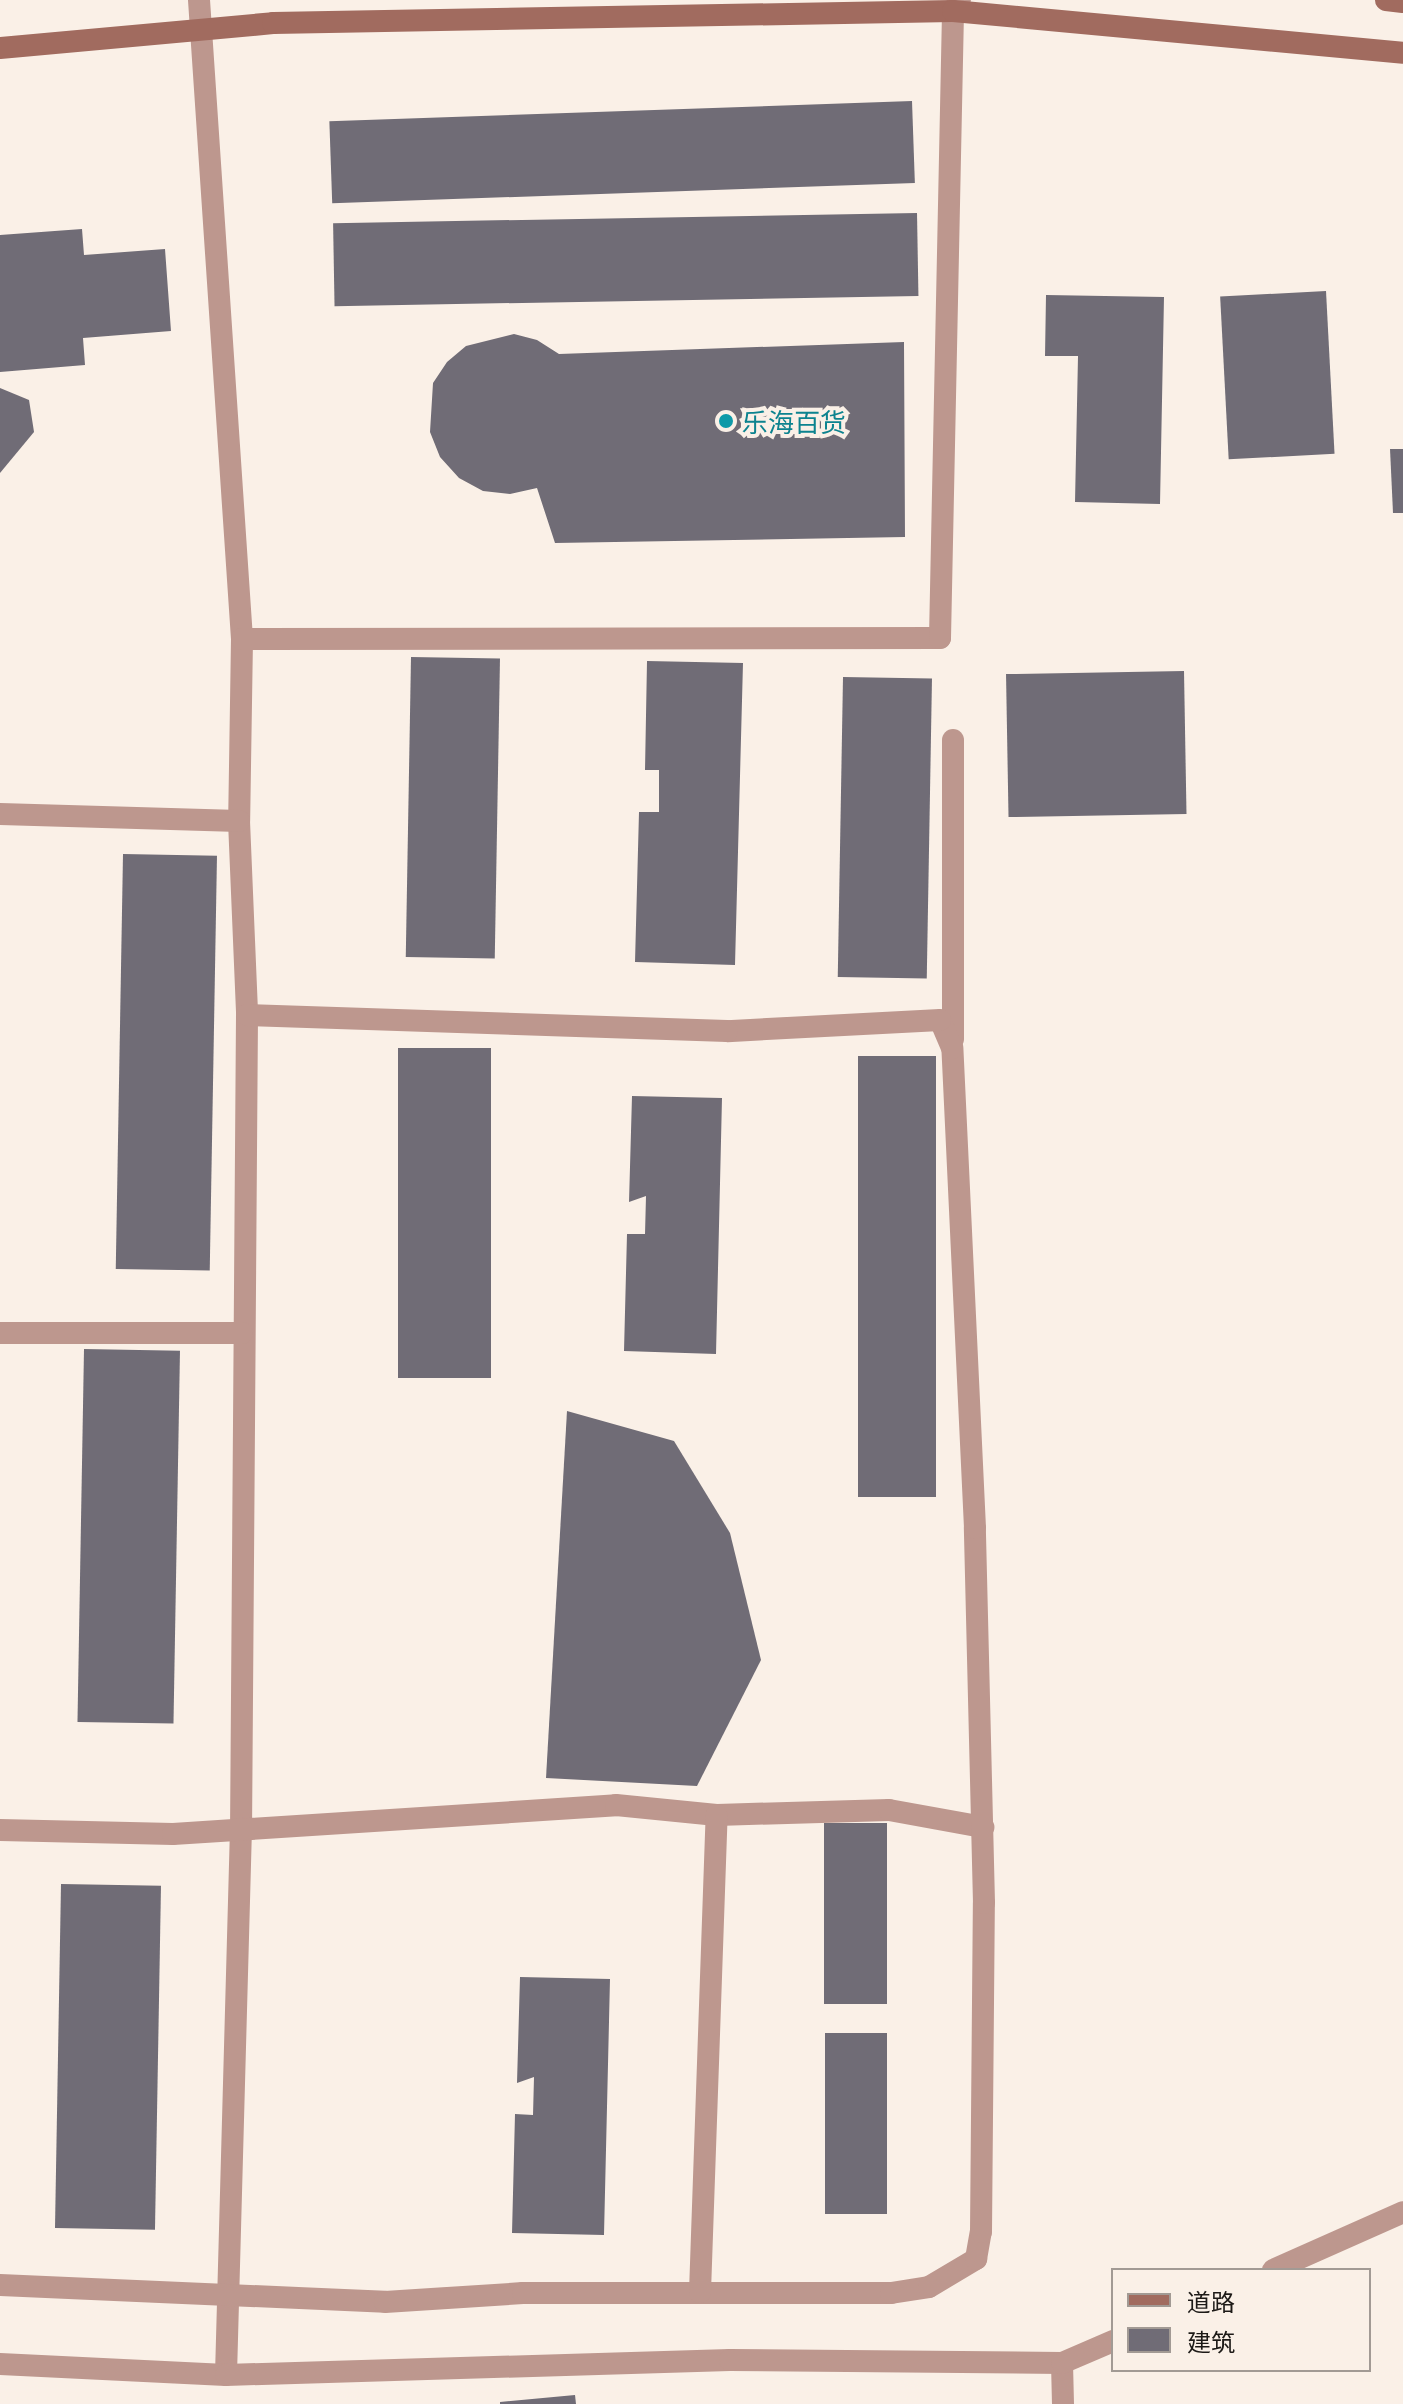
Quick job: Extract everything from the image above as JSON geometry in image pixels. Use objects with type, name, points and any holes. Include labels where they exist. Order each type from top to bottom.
[{"type":"main road","points":[[1386,0],[1403,2]]},
{"type":"main road","points":[[0,48],[201,27],[957,5],[1403,53]]},
{"type":"street","points":[[199,0],[242,639],[239,821],[247,1015],[242,1333],[241,1828],[226,2375]]},
{"type":"street","points":[[242,639],[940,638],[957,5]]},
{"type":"street","points":[[0,2285],[385,2302],[700,2292],[891,2293],[929,2287],[976,2259],[981,2232],[983,1827],[975,1528],[952,1048],[953,740]]},
{"type":"street","points":[[0,814],[239,821]]},
{"type":"street","points":[[247,1015],[727,1031],[940,1020],[952,1048]]},
{"type":"street","points":[[0,1333],[242,1333]]},
{"type":"street","points":[[0,1830],[173,1834],[616,1805],[717,1815],[889,1810],[983,1827]]},
{"type":"street","points":[[700,2292],[717,1815]]},
{"type":"street","points":[[1277,2268],[1403,2212]]},
{"type":"street","points":[[0,2364],[226,2375],[730,2360],[1062,2363],[1111,2342]]},
{"type":"street","points":[[1062,2363],[1063,2404]]},
{"type":"building","points":[[912,101],[915,183],[332,203],[329,121]]},
{"type":"building","points":[[917,213],[918,296],[335,306],[333,223]]},
{"type":"building","points":[[82,229],[84,255],[165,249],[171,331],[83,338],[85,365],[0,372],[0,235]]},
{"type":"building","points":[[1326,291],[1335,454],[1229,459],[1220,297]]},
{"type":"building","points":[[1046,295],[1164,297],[1160,504],[1075,502],[1078,356],[1045,356]]},
{"type":"building","name":"乐海百货","points":[[514,334],[537,340],[559,354],[904,342],[905,537],[555,543],[537,488],[510,494],[483,491],[459,478],[440,457],[430,432],[433,383],[447,362],[466,346]]},
{"type":"building","points":[[0,388],[29,400],[34,432],[0,473]]},
{"type":"building","points":[[1390,449],[1403,449],[1403,513],[1393,513]]},
{"type":"building","points":[[411,657],[500,659],[495,959],[406,957]]},
{"type":"building","points":[[647,661],[743,663],[735,965],[635,962],[639,812],[659,812],[659,770],[645,770]]},
{"type":"building","points":[[1184,671],[1186,814],[1009,817],[1006,674]]},
{"type":"building","points":[[843,677],[932,679],[927,979],[838,977]]},
{"type":"building","points":[[123,854],[217,856],[210,1271],[116,1269]]},
{"type":"building","points":[[398,1048],[491,1048],[491,1378],[398,1378]]},
{"type":"building","points":[[858,1056],[936,1056],[936,1497],[858,1497]]},
{"type":"building","points":[[632,1096],[722,1098],[716,1354],[624,1351],[627,1234],[645,1234],[646,1196],[629,1202]]},
{"type":"building","points":[[84,1349],[180,1351],[173,1724],[77,1722]]},
{"type":"building","points":[[567,1411],[674,1441],[730,1533],[761,1660],[697,1786],[546,1778]]},
{"type":"building","points":[[824,1823],[887,1823],[887,2004],[824,2004]]},
{"type":"building","points":[[61,1884],[161,1886],[155,2230],[55,2228]]},
{"type":"building","points":[[520,1977],[610,1979],[604,2235],[512,2233],[515,2114],[533,2115],[534,2077],[517,2083]]},
{"type":"building","points":[[825,2033],[887,2033],[887,2214],[825,2214]]},
{"type":"building","points":[[575,2395],[576,2404],[500,2404],[500,2402]]},
{"type":"place","name":"乐海百货","points":[[726,421]]}]
